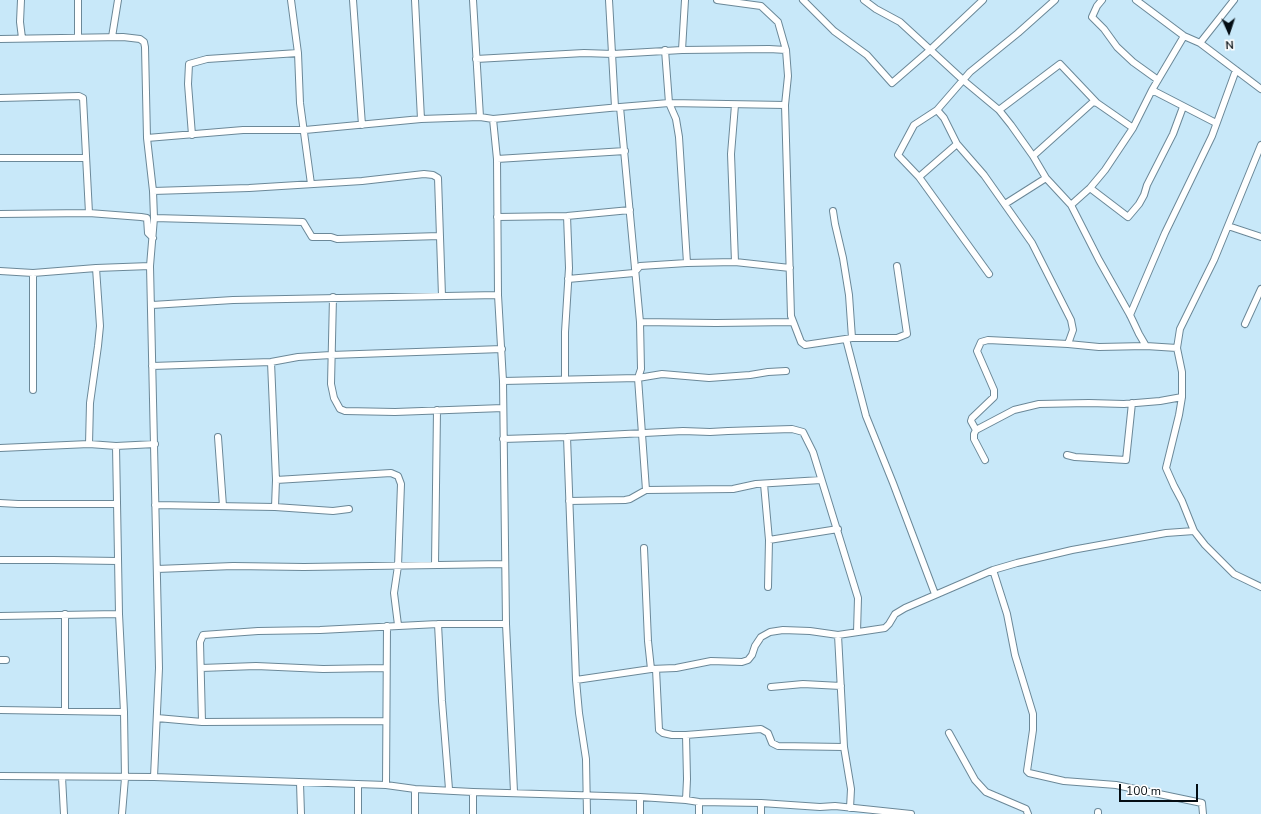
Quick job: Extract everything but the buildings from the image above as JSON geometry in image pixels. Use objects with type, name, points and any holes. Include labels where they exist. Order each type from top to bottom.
[{"type":"street","points":[[21,0],[20,22],[22,38]]},
{"type":"street","points":[[78,0],[78,37]]},
{"type":"street","points":[[112,37],[118,0]]},
{"type":"street","points":[[291,0],[298,53],[300,103],[312,184]]},
{"type":"street","points":[[353,0],[362,125]]},
{"type":"street","points":[[415,0],[421,119]]},
{"type":"street","points":[[473,0],[480,117]]},
{"type":"street","points":[[609,0],[618,107],[624,151],[634,273],[640,322],[641,369],[638,378],[646,490]]},
{"type":"street","points":[[682,50],[685,0]]},
{"type":"street","points":[[718,0],[761,6],[778,22],[786,50],[788,76],[785,105],[791,316],[801,342],[805,345],[849,339],[897,338],[907,334],[897,266]]},
{"type":"street","points":[[803,0],[834,31],[867,55],[892,83],[930,50],[983,0]]},
{"type":"street","points":[[864,0],[876,9],[900,22],[998,110],[1033,156],[1046,178],[1071,205],[1146,346]]},
{"type":"street","points":[[989,274],[919,177],[898,156],[914,125],[937,110],[970,72],[1055,0]]},
{"type":"street","points":[[1102,0],[1097,6],[1092,17],[1104,29],[1117,47],[1133,62],[1158,80]]},
{"type":"street","points":[[1136,0],[1184,36],[1200,43],[1261,89]]},
{"type":"street","points":[[1200,43],[1234,0]]},
{"type":"street","points":[[1071,205],[1090,188],[1105,170],[1133,128],[1152,90],[1184,36]]},
{"type":"street","points":[[0,39],[130,37],[140,39],[144,42],[147,138],[153,192],[154,218],[150,266],[159,668],[154,777]]},
{"type":"street","points":[[476,59],[584,53],[613,54],[665,50],[786,50]]},
{"type":"street","points":[[665,50],[669,103],[676,119],[679,137],[686,263]]},
{"type":"street","points":[[192,135],[188,84],[190,64],[207,59],[298,53]]},
{"type":"street","points":[[998,110],[1060,64],[1097,103],[1133,128]]},
{"type":"street","points":[[1130,315],[1165,233],[1212,136],[1236,70]]},
{"type":"street","points":[[1152,90],[1216,123]]},
{"type":"street","points":[[0,98],[79,96],[83,98],[89,213]]},
{"type":"street","points":[[1033,156],[1093,102],[1097,103]]},
{"type":"street","points":[[147,138],[243,130],[305,130],[421,119],[480,117],[493,119],[669,103],[785,105]]},
{"type":"street","points":[[735,105],[731,154],[735,262]]},
{"type":"street","points":[[1090,188],[1128,217],[1139,204],[1144,195],[1147,185],[1173,134],[1183,107]]},
{"type":"street","points":[[937,110],[944,118],[958,144],[984,175],[1032,243],[1071,320],[1073,330],[1068,344]]},
{"type":"street","points":[[493,119],[497,159],[498,295],[503,381],[506,624],[514,792]]},
{"type":"street","points":[[919,177],[958,144]]},
{"type":"street","points":[[1261,145],[1214,260],[1180,329],[1177,348],[1182,372],[1182,397],[1166,468],[1182,501],[1194,531],[1205,545],[1234,574],[1261,587]]},
{"type":"street","points":[[497,159],[624,151]]},
{"type":"street","points":[[0,158],[85,158]]},
{"type":"street","points":[[153,192],[312,184],[424,174],[433,175],[438,178],[442,296]]},
{"type":"street","points":[[1005,204],[1046,178]]},
{"type":"street","points":[[497,216],[568,216],[630,210]]},
{"type":"street","points":[[833,211],[846,273],[852,318],[849,339],[866,416],[935,594]]},
{"type":"street","points":[[0,214],[89,213],[147,218],[148,233],[153,238]]},
{"type":"street","points":[[565,379],[565,332],[569,268],[568,216]]},
{"type":"street","points":[[154,218],[303,222],[312,237],[331,237],[337,239],[440,236]]},
{"type":"street","points":[[1228,226],[1261,238]]},
{"type":"street","points":[[568,279],[634,273],[640,266],[686,263],[735,262],[790,268]]},
{"type":"street","points":[[0,271],[33,272],[150,266]]},
{"type":"street","points":[[89,444],[90,403],[100,326],[96,268]]},
{"type":"street","points":[[33,272],[33,390]]},
{"type":"street","points":[[1245,324],[1261,289]]},
{"type":"street","points":[[152,305],[233,300],[333,297],[498,295]]},
{"type":"street","points":[[333,297],[331,384],[334,398],[340,409],[345,412],[503,408]]},
{"type":"street","points":[[640,322],[793,322]]},
{"type":"street","points":[[976,430],[971,421],[972,418],[994,397],[994,390],[977,352],[980,342],[988,340],[1099,347],[1146,346],[1177,348]]},
{"type":"street","points":[[152,366],[271,362],[298,357],[331,355],[502,349]]},
{"type":"street","points":[[271,362],[276,480],[275,507]]},
{"type":"street","points":[[503,381],[638,378],[662,374],[708,378],[786,371]]},
{"type":"street","points":[[985,460],[974,439],[976,430],[1014,410],[1039,404],[1132,403],[1182,397]]},
{"type":"street","points":[[1067,455],[1075,457],[1126,460],[1132,403]]},
{"type":"street","points":[[435,565],[437,410]]},
{"type":"street","points":[[504,439],[683,431],[710,432],[728,430],[792,429],[803,432],[813,452],[838,529],[858,598],[857,632]]},
{"type":"street","points":[[218,437],[223,506]]},
{"type":"street","points":[[567,437],[576,680],[586,759],[587,814]]},
{"type":"street","points":[[0,448],[89,444],[116,446],[155,444]]},
{"type":"street","points":[[116,446],[119,614],[124,712],[125,778],[122,814]]},
{"type":"street","points":[[276,480],[391,473],[398,476],[401,484],[398,566],[394,594],[398,626]]},
{"type":"street","points":[[569,501],[625,500],[630,499],[646,490],[733,489],[764,484],[821,480]]},
{"type":"street","points":[[764,484],[769,540],[768,587]]},
{"type":"street","points":[[0,503],[117,504]]},
{"type":"street","points":[[155,505],[275,507],[333,511],[348,509]]},
{"type":"street","points":[[769,540],[838,529]]},
{"type":"street","points":[[576,680],[653,669],[676,668],[711,661],[742,662],[748,660],[761,638],[770,632],[790,630],[838,635],[884,628],[896,614],[905,608],[993,570],[1072,550],[1166,533],[1194,531]]},
{"type":"street","points":[[644,548],[648,641],[653,669],[659,730],[663,733],[672,735],[761,730],[768,733],[772,743],[778,746],[844,747]]},
{"type":"street","points":[[0,560],[118,561]]},
{"type":"street","points":[[157,568],[505,564]]},
{"type":"street","points":[[993,570],[1006,614],[1015,655],[1033,714],[1033,730],[1027,771],[1029,773],[1064,781],[1116,786],[1202,803],[1203,814]]},
{"type":"street","points":[[65,614],[65,710]]},
{"type":"street","points":[[0,616],[119,614]]},
{"type":"street","points":[[202,722],[200,639],[206,634],[438,624],[506,624]]},
{"type":"street","points":[[438,624],[449,790]]},
{"type":"street","points":[[386,785],[387,626]]},
{"type":"street","points":[[838,635],[844,747],[851,789],[850,808]]},
{"type":"street","points":[[201,668],[256,666],[323,669],[386,668]]},
{"type":"street","points":[[771,687],[803,684],[841,686]]},
{"type":"street","points":[[0,710],[124,712]]},
{"type":"street","points":[[157,718],[202,722],[386,721]]},
{"type":"street","points":[[948,733],[975,780],[986,792],[1026,809],[1028,814]]},
{"type":"street","points":[[686,735],[686,800]]},
{"type":"street","points":[[0,776],[154,777],[386,785],[416,789],[473,792],[514,792],[640,797],[699,802],[761,803],[820,807],[835,806],[911,814]]},
{"type":"street","points":[[62,777],[64,814]]},
{"type":"street","points":[[300,782],[301,814]]},
{"type":"street","points":[[358,784],[358,814]]},
{"type":"street","points":[[415,814],[416,789]]},
{"type":"street","points":[[473,792],[473,814]]},
{"type":"street","points":[[640,797],[640,814]]},
{"type":"street","points":[[699,802],[699,814]]},
{"type":"street","points":[[761,803],[761,814]]},
{"type":"street","points":[[820,807],[820,814]]}]
